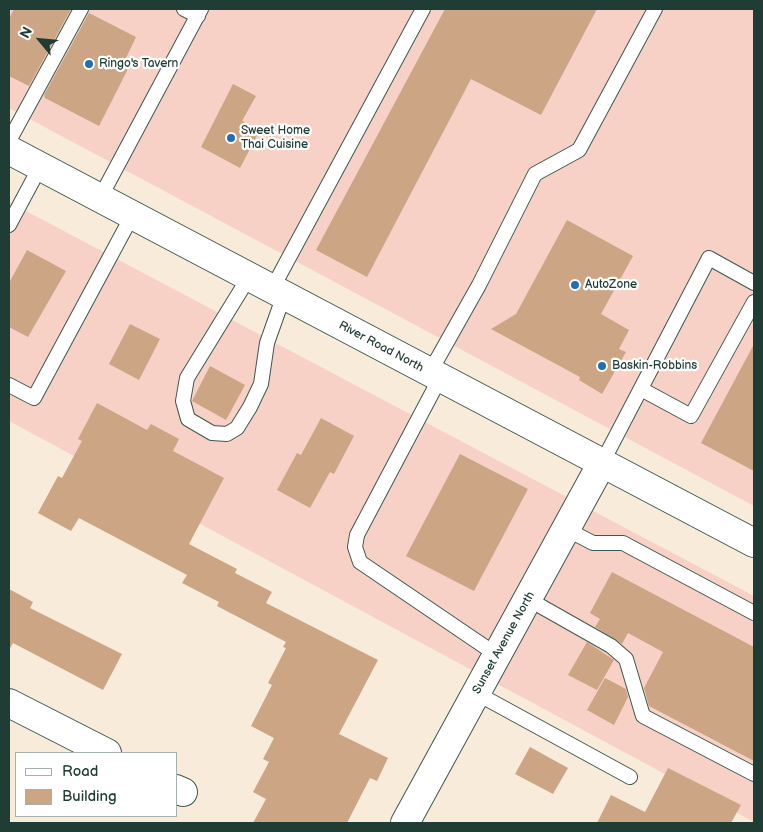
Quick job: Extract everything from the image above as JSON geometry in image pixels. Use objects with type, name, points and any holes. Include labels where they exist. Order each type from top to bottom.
[{"type":"main road","name":"River Road North","points":[[9,150],[754,544]]},
{"type":"main road","name":"Sunset Avenue North","points":[[405,823],[602,463]]},
{"type":"main road","points":[[9,703],[105,752]]},
{"type":"lane","points":[[9,141],[81,9]]},
{"type":"lane","points":[[100,198],[199,12],[184,9]]},
{"type":"lane","points":[[268,287],[267,343],[261,384],[237,428],[228,434],[212,433],[188,419],[183,401],[187,378],[268,287],[423,9]]},
{"type":"lane","points":[[497,655],[360,562],[355,547],[357,535],[535,174],[579,150],[655,9]]},
{"type":"lane","points":[[9,225],[40,167]]},
{"type":"lane","points":[[9,385],[34,398],[132,216]]},
{"type":"lane","points":[[602,463],[709,258],[754,283]]},
{"type":"lane","points":[[641,389],[691,416],[754,302]]},
{"type":"lane","points":[[566,528],[593,543],[623,543],[754,613]]},
{"type":"lane","points":[[528,599],[611,646],[626,658],[643,716],[754,774]]},
{"type":"lane","points":[[476,693],[630,777]]},
{"type":"shaded area","points":[[9,9],[754,9],[754,506],[9,108]]},
{"type":"shaded area","points":[[9,202],[754,596],[754,822],[9,421]]},
{"type":"building","points":[[14,9],[71,9],[29,86],[9,76],[9,19]]},
{"type":"building","points":[[445,9],[597,9],[541,115],[471,79],[367,277],[316,250]]},
{"type":"building","points":[[89,13],[136,37],[126,58],[132,61],[99,126],[45,98],[44,95]]},
{"type":"building","points":[[233,84],[256,96],[242,121],[260,130],[240,168],[201,147]]},
{"type":"building","name":"AutoZone","points":[[567,220],[633,256],[601,314],[629,330],[619,349],[626,352],[602,394],[579,380],[580,377],[491,329],[516,314]]},
{"type":"building","points":[[27,250],[66,271],[28,337],[9,327],[9,283]]},
{"type":"building","points":[[130,324],[160,339],[139,380],[109,364]]},
{"type":"building","points":[[754,344],[754,471],[701,443]]},
{"type":"building","points":[[210,366],[245,385],[226,420],[192,401]]},
{"type":"building","points":[[97,403],[147,430],[151,424],[179,439],[173,451],[224,478],[189,544],[237,569],[235,573],[272,592],[266,603],[378,660],[339,734],[388,758],[377,781],[370,778],[347,823],[253,823],[266,799],[253,792],[269,762],[263,759],[274,738],[251,726],[272,685],[268,683],[286,648],[283,647],[286,642],[217,606],[219,602],[182,583],[187,575],[79,518],[71,531],[38,513],[58,476],[62,478],[82,441],[78,439]]},
{"type":"building","points":[[321,418],[354,436],[334,474],[330,472],[310,508],[277,490],[297,453],[301,455]]},
{"type":"building","points":[[460,454],[528,489],[474,591],[406,556]]},
{"type":"building","points":[[612,572],[754,647],[754,761],[649,706],[644,688],[663,652],[628,633],[622,644],[595,627],[600,619],[590,613]]},
{"type":"building","points":[[9,589],[33,602],[30,608],[122,654],[103,690],[13,643],[9,650]]},
{"type":"building","points":[[587,642],[614,660],[597,690],[568,675]]},
{"type":"building","points":[[605,678],[626,689],[628,697],[614,725],[587,710]]},
{"type":"building","points":[[530,747],[568,768],[553,794],[515,774]]},
{"type":"building","points":[[668,768],[741,805],[731,823],[597,823],[611,795],[645,812]]},
{"type":"place","name":"Ringo's Tavern","points":[[89,64]]},
{"type":"place","name":"Sweet Home Thai Cuisine","points":[[231,138]]},
{"type":"place","name":"AutoZone","points":[[575,285]]},
{"type":"place","name":"Baskin-Robbins","points":[[602,366]]}]
